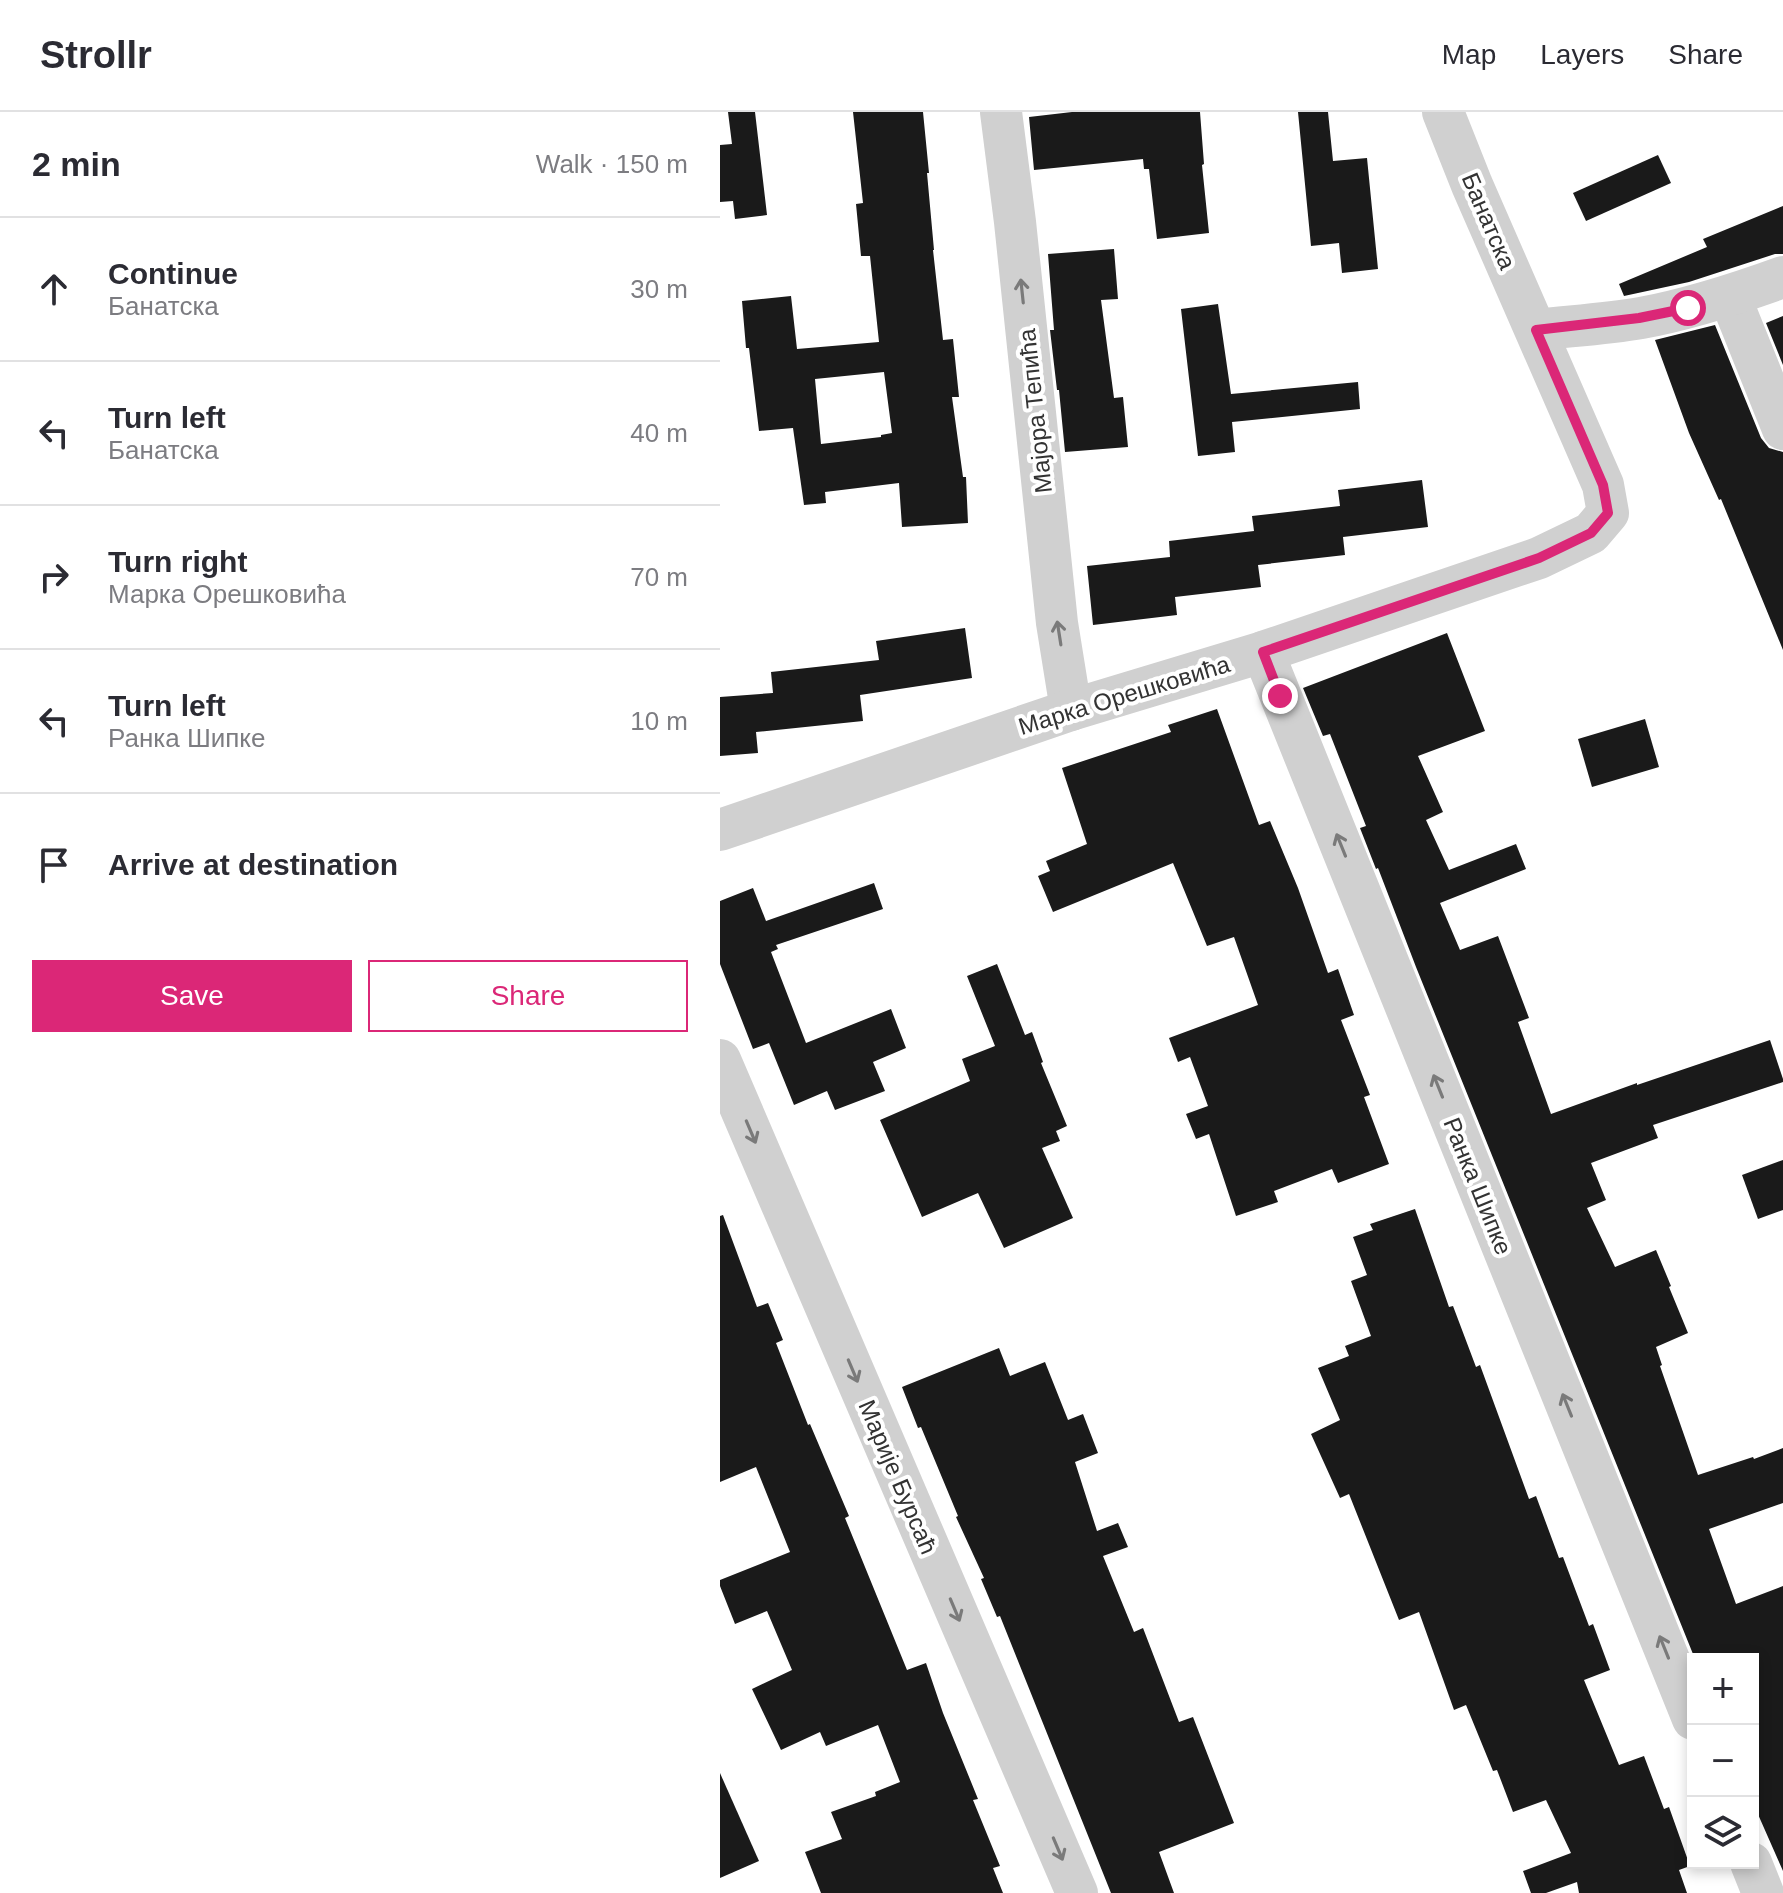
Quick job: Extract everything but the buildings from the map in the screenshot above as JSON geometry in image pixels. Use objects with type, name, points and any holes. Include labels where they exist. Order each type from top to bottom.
[{"type":"street","name":"Мајора Тепића","points":[[1001,112],[1057,623],[1071,710]]},
{"type":"street","name":"Банатска","points":[[1443,112],[1603,485],[1608,513]]},
{"type":"street","points":[[1536,330],[1639,318],[1730,297],[1783,277]]},
{"type":"street","points":[[1730,297],[1783,429]]},
{"type":"street","name":"Марка Орешковића","points":[[720,830],[1071,710],[1263,652],[1539,558],[1591,533],[1608,513]]},
{"type":"street","name":"Ранка Шипке","points":[[1263,652],[1687,1704]]},
{"type":"street","name":"Марије Бурсаћ","points":[[720,1060],[1077,1893]]},
{"type":"street","points":[[1753,1869],[1763,1893]]},
{"type":"route","points":[[1280,696],[1263,652],[1539,558],[1591,533],[1608,513],[1603,485],[1536,330],[1639,318],[1688,308]]}]
